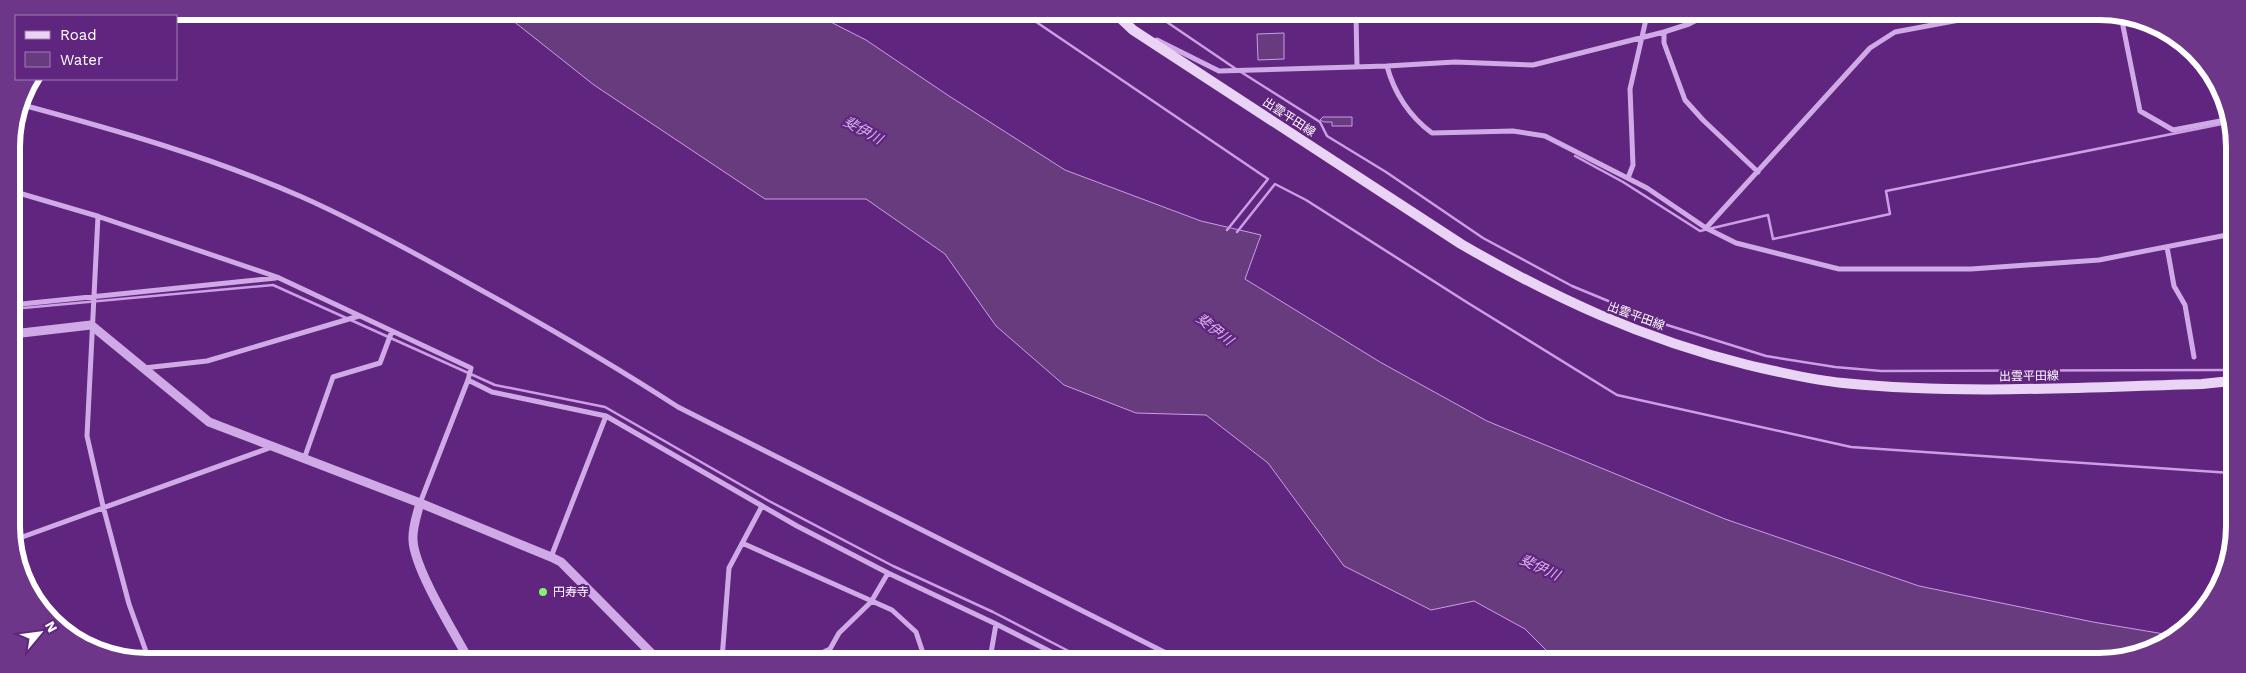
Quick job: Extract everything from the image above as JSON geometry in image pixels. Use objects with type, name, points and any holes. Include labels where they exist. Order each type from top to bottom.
[{"type":"main road","name":"出雲平田線","points":[[1122,20],[1133,30],[1461,244],[1486,259],[1597,315],[1645,334],[1701,352],[1786,374],[1842,383],[1973,390],[2202,384],[2226,382]]},
{"type":"street","points":[[1356,20],[1357,66]]},
{"type":"street","points":[[1628,178],[1632,165],[1630,89],[1646,20]]},
{"type":"street","points":[[1133,30],[1143,32],[1219,71],[1455,62],[1532,65],[1664,32],[1697,20]]},
{"type":"street","points":[[1706,228],[1870,48],[1895,32],[1959,20]]},
{"type":"street","points":[[2121,22],[2140,111],[2173,130],[2224,121]]},
{"type":"street","points":[[1664,32],[1664,43],[1685,100],[1703,120],[1758,172]]},
{"type":"street","points":[[1387,66],[1389,75],[1410,114],[1432,133],[1513,131],[1545,136],[1647,188],[1706,228],[1736,243],[1839,269],[1971,269],[2099,260],[2226,235]]},
{"type":"street","points":[[27,106],[166,145],[302,197],[360,224],[566,336],[678,407],[1164,653]]},
{"type":"street","points":[[20,193],[98,216],[277,278],[471,368],[420,503],[414,527],[413,541],[416,560],[465,653]]},
{"type":"street","points":[[98,216],[91,325],[87,436],[129,604],[147,653]]},
{"type":"street","points":[[2168,247],[2174,286],[2186,306],[2194,357]]},
{"type":"street","points":[[20,304],[277,278]]},
{"type":"street","points":[[144,368],[207,361],[359,316]]},
{"type":"street","points":[[20,333],[91,325],[209,422],[420,503],[561,562],[651,653]]},
{"type":"street","points":[[304,459],[334,378],[380,363],[392,331]]},
{"type":"street","points":[[468,380],[492,392],[606,416],[762,506],[888,573],[1052,653]]},
{"type":"street","points":[[551,557],[606,416]]},
{"type":"street","points":[[20,538],[103,506],[272,447]]},
{"type":"street","points":[[722,653],[729,568],[762,506]]},
{"type":"street","points":[[742,543],[892,610],[916,632],[923,653]]},
{"type":"street","points":[[822,653],[830,649],[839,633],[871,602],[888,573]]},
{"type":"street","points":[[991,653],[996,624]]},
{"type":"water","name":"斐伊川","points":[[512,20],[827,20],[866,40],[1065,170],[1201,221],[1261,235],[1245,279],[1380,362],[1487,421],[1725,519],[1919,586],[2093,622],[2166,634],[2132,649],[2108,653],[1549,653],[1525,629],[1474,601],[1431,610],[1344,566],[1268,463],[1206,415],[1136,413],[1064,385],[996,326],[945,254],[866,199],[765,199],[594,85]]},
{"type":"water","points":[[1284,33],[1284,59],[1258,60],[1257,34]]},
{"type":"water","points":[[1323,117],[1352,117],[1352,126],[1332,126],[1332,122],[1320,120]]},
{"type":"waterway","points":[[1033,20],[1268,179],[1227,230]]},
{"type":"waterway","points":[[1164,20],[1236,69]]},
{"type":"waterway","points":[[1241,72],[1320,122],[1327,136],[1386,172],[1483,238],[1572,286],[1664,324],[1766,356],[1835,367],[1881,371],[2226,370]]},
{"type":"waterway","points":[[1575,156],[1623,182],[1700,231],[1768,215],[1773,239],[1890,214],[1886,191],[2224,124]]},
{"type":"waterway","points":[[1237,232],[1275,184],[1306,200],[1617,395],[1851,447],[2226,473]]},
{"type":"waterway","points":[[20,308],[273,285],[495,385],[605,407],[769,501],[893,566],[993,612],[1072,653]]},
{"type":"place","name":"円寿寺","points":[[543,592]]}]
